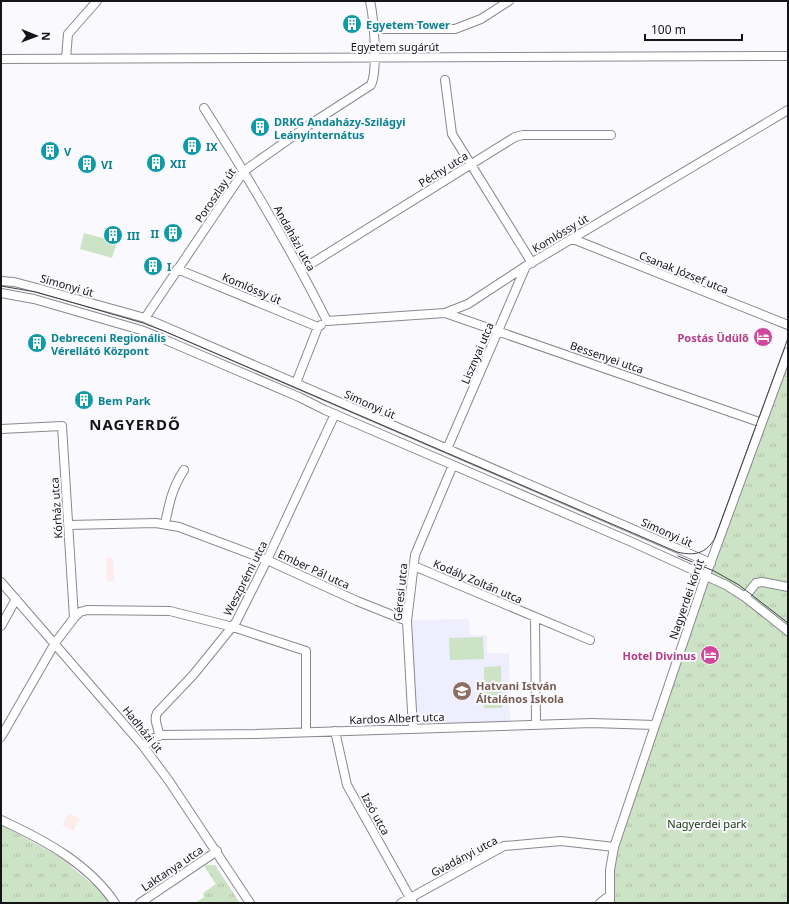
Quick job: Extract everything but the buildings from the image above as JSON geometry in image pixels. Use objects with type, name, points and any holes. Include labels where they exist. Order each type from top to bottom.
[{"type":"street","points":[[370,1],[373,15],[374,57]]},
{"type":"street","points":[[373,29],[455,29],[481,19],[509,1]]},
{"type":"street","points":[[66,58],[68,34],[95,3]]},
{"type":"street","name":"Egyetem sugárút","points":[[1,59],[788,56]]},
{"type":"street","name":"Poroszlay út","points":[[145,318],[244,171],[309,125],[371,85],[374,79],[375,70],[374,57]]},
{"type":"street","points":[[445,80],[452,134],[529,265]]},
{"type":"street","name":"Andaházi utca","points":[[204,108],[244,171],[301,270],[327,321]]},
{"type":"street","name":"Komlóssy út","points":[[327,321],[445,313],[468,304],[529,265],[788,110]]},
{"type":"street","name":"Péchy utca","points":[[301,270],[515,137],[611,135]]},
{"type":"street","name":"Csanak József utca","points":[[573,239],[788,325]]},
{"type":"street","name":"Lisznyai utca","points":[[447,449],[498,331],[529,265]]},
{"type":"street","name":"Komlóssy út","points":[[177,269],[318,328]]},
{"type":"street","name":"Simonyi út","points":[[1,280],[14,282],[145,318],[711,563]]},
{"type":"street","name":"Simonyi út","points":[[1,293],[34,299],[141,330],[299,397],[706,575]]},
{"type":"street","name":"Bessenyei utca","points":[[445,313],[762,423]]},
{"type":"street","points":[[296,383],[318,328],[327,321]]},
{"type":"street","name":"Nagyerdei körút","points":[[610,899],[610,870],[614,847],[706,575],[788,352]]},
{"type":"street","name":"Weszprémi utca","points":[[158,736],[155,720],[156,715],[194,674],[236,622],[267,560],[335,414]]},
{"type":"street","name":"Kórház utca","points":[[1,429],[62,426],[74,618]]},
{"type":"street","name":"Géresi utca","points":[[413,729],[407,621],[415,555],[453,465]]},
{"type":"street","points":[[165,524],[176,482],[184,470]]},
{"type":"street","name":"Ember Pál utca","points":[[69,525],[135,522],[165,524],[179,527],[267,560],[357,601],[407,621]]},
{"type":"street","name":"Kodály Zoltán utca","points":[[414,566],[590,640]]},
{"type":"street","points":[[706,575],[745,597],[788,631]]},
{"type":"street","name":"Hadházi út","points":[[1,582],[143,746],[217,851],[250,903]]},
{"type":"street","points":[[745,597],[756,583],[762,582],[788,587]]},
{"type":"street","points":[[1,626],[16,599]]},
{"type":"street","points":[[1,737],[55,643],[74,618],[80,612],[87,610],[170,610],[233,626],[306,651],[306,732]]},
{"type":"street","points":[[535,617],[536,725]]},
{"type":"street","name":"Kardos Albert utca","points":[[158,736],[592,723],[655,725]]},
{"type":"street","name":"Izsó utca","points":[[334,731],[347,785],[412,900]]},
{"type":"street","points":[[143,746],[158,736]]},
{"type":"street","points":[[1,820],[64,853],[100,883],[115,903]]},
{"type":"street","name":"Gvadányi utca","points":[[401,903],[412,900],[504,846],[561,841],[614,847]]},
{"type":"street","name":"Laktanya utca","points":[[140,903],[217,851]]},
{"type":"street","points":[[600,903],[610,899]]},
{"type":"shaded area","points":[[106,558],[113,558],[114,581],[107,581]]},
{"type":"shaded area","name":"Hatvani István Általános Iskola","points":[[469,619],[470,635],[487,635],[487,653],[509,653],[510,723],[416,725],[412,620]]},
{"type":"shaded area","points":[[69,813],[80,819],[73,831],[62,825]]},
{"type":"green space","points":[[84,233],[117,242],[112,258],[80,249]]},
{"type":"green space","name":"Nagyerdei park","points":[[788,352],[788,903],[610,903],[614,847]]},
{"type":"green space","points":[[483,637],[484,659],[450,660],[449,638]]},
{"type":"green space","points":[[501,666],[502,708],[484,708],[484,667]]},
{"type":"green space","points":[[3,826],[60,857],[99,890],[109,903],[1,903],[1,828]]},
{"type":"green space","points":[[215,865],[240,903],[195,903],[204,897],[203,893],[216,884],[204,866]]},
{"type":"tram line","points":[[1,286],[36,292],[143,323],[164,331],[677,552],[689,554],[704,551],[715,538],[788,338]]},
{"type":"tram line","points":[[678,556],[714,571],[739,585],[788,623]]},
{"type":"place","name":"Egyetem Tower","points":[[352,24]]},
{"type":"place","name":"DRKG Andaházy-Szilágyi Leányinternátus","points":[[260,127]]},
{"type":"place","name":"IX","points":[[192,146]]},
{"type":"place","name":"V","points":[[50,151]]},
{"type":"place","name":"XII","points":[[156,163]]},
{"type":"place","name":"VI","points":[[87,164]]},
{"type":"place","name":"II","points":[[173,233]]},
{"type":"place","name":"III","points":[[113,235]]},
{"type":"place","name":"I","points":[[153,266]]},
{"type":"place","name":"Postás Üdülő","points":[[763,337]]},
{"type":"place","name":"Debreceni Regionális Vérellátó Központ","points":[[37,343]]},
{"type":"place","name":"Bem Park","points":[[84,400]]},
{"type":"place","name":"Hotel Divinus","points":[[710,655]]},
{"type":"place","name":"Hatvani István Általános Iskola","points":[[462,691]]},
{"type":"district","name":"NAGYERDŐ","points":[[135,424]]}]
